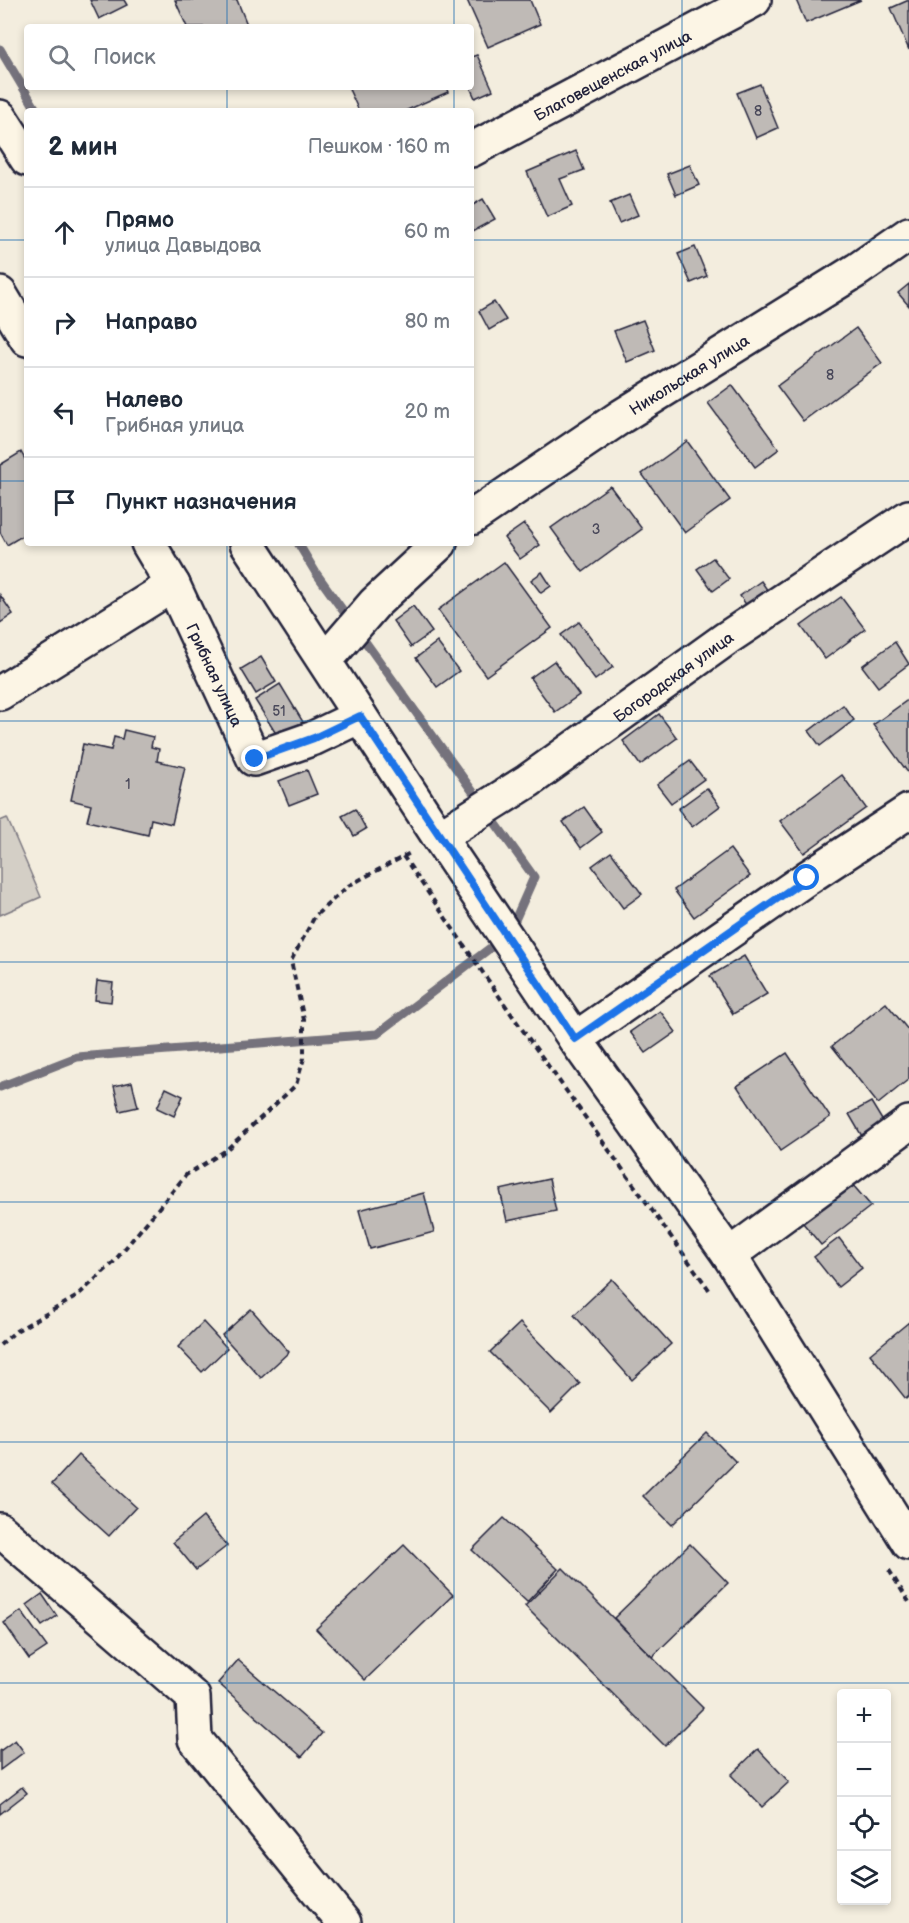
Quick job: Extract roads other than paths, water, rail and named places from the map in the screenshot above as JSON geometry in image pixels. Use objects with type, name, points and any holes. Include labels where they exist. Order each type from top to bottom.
[{"type":"street","name":"Благовещенская улица","points":[[474,148],[754,0]]},
{"type":"street","points":[[0,117],[24,154]]},
{"type":"street","name":"Никольская улица","points":[[474,516],[622,416],[857,270],[909,234]]},
{"type":"street","points":[[0,294],[24,334]]},
{"type":"street","name":"Богородская улица","points":[[439,837],[528,781],[727,638],[909,517]]},
{"type":"street","name":"Грибная улица","points":[[150,546],[173,585],[255,759],[314,738],[360,716]]},
{"type":"street","points":[[249,546],[439,837],[575,1039],[729,1255],[897,1553]]},
{"type":"street","points":[[325,661],[375,603],[437,546]]},
{"type":"street","points":[[0,693],[173,585]]},
{"type":"street","points":[[575,1039],[807,878],[909,811]]},
{"type":"street","points":[[729,1255],[909,1123]]},
{"type":"street","points":[[0,1530],[193,1697],[195,1739],[344,1923]]},
{"type":"waterway","points":[[0,49],[24,89]]},
{"type":"waterway","points":[[24,90],[35,108]]},
{"type":"waterway","points":[[300,546],[316,573],[534,877],[511,929]]},
{"type":"waterway","points":[[0,1087],[77,1057],[377,1034],[502,939]]}]
